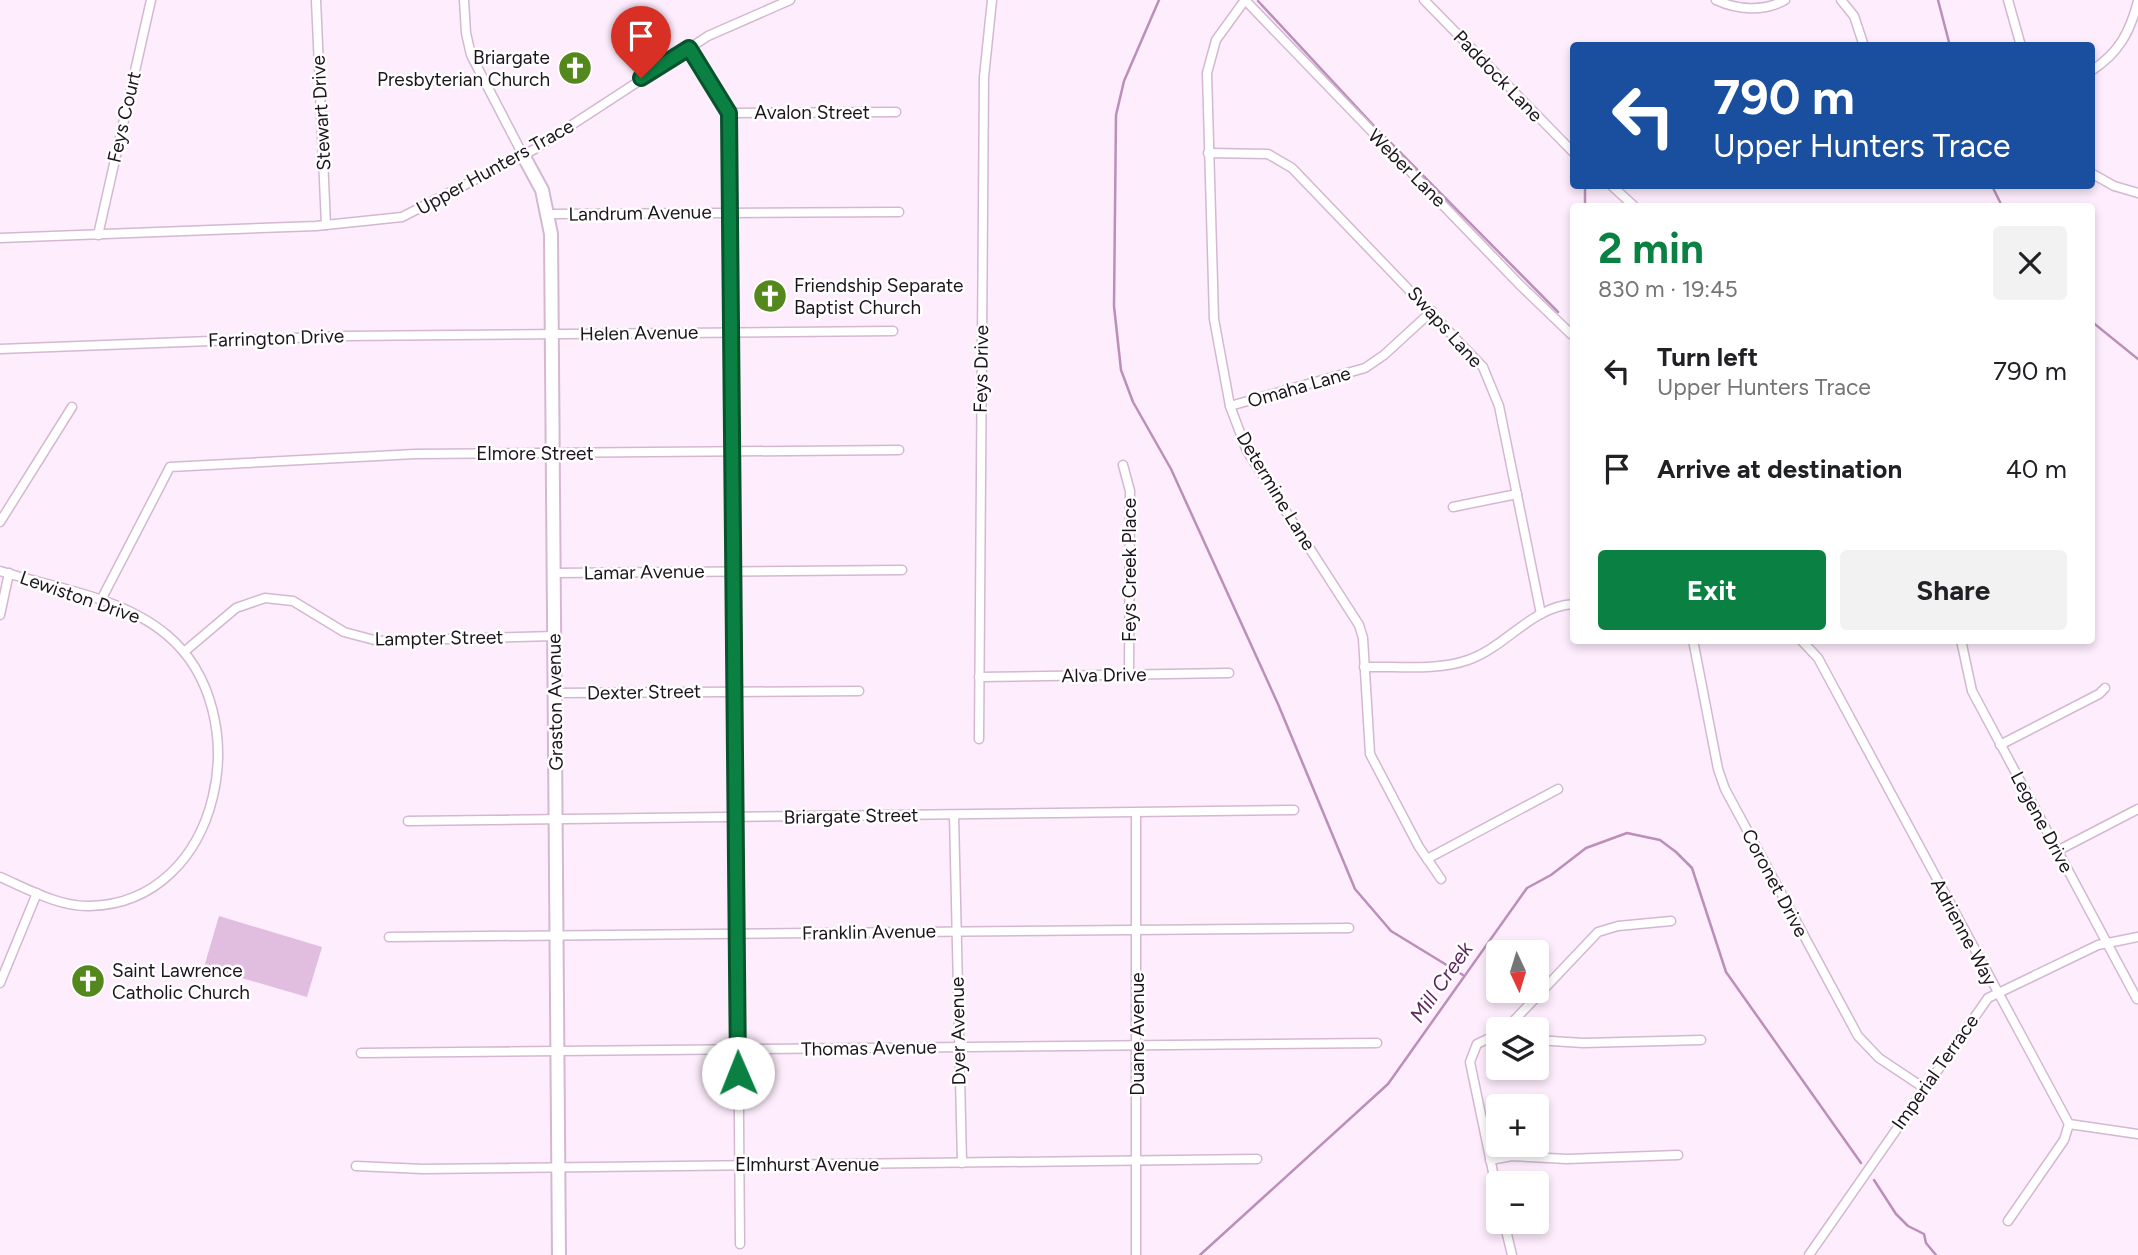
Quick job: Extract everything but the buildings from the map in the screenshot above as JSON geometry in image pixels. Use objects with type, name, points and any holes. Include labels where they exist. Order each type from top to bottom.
[{"type":"street","name":"Feys Court","points":[[98,235],[151,0]]},
{"type":"street","name":"Stewart Drive","points":[[316,0],[326,225]]},
{"type":"street","points":[[464,0],[466,33],[471,55],[523,155]]},
{"type":"street","name":"Upper Hunters Trace","points":[[0,238],[326,225],[384,221],[409,215],[523,155],[728,25],[790,0]]},
{"type":"street","name":"Feys Drive","points":[[979,739],[984,77],[992,0]]},
{"type":"street","name":"Determine Lane","points":[[1245,0],[1225,24],[1211,55],[1206,97],[1214,319],[1230,407],[1247,451],[1359,625],[1370,754],[1427,859],[1441,879]]},
{"type":"street","name":"Weber Lane","points":[[1245,0],[1520,285],[1570,333]]},
{"type":"street","name":"Paddock Lane","points":[[1424,0],[1570,149]]},
{"type":"street","points":[[1716,0],[1729,5],[1754,8],[1785,0]]},
{"type":"street","points":[[1841,0],[1854,16],[1863,42]]},
{"type":"street","points":[[2008,0],[2020,42]]},
{"type":"street","points":[[2095,67],[2122,43],[2130,30],[2138,1]]},
{"type":"street","points":[[689,48],[729,113],[740,1244]]},
{"type":"street","name":"Avalon Street","points":[[729,113],[896,112]]},
{"type":"street","name":"Swaps Lane","points":[[1208,153],[1255,152],[1282,160],[1471,352],[1489,378],[1499,406],[1541,614]]},
{"type":"street","name":"Graston Avenue","points":[[523,155],[542,190],[549,214],[559,1255]]},
{"type":"street","points":[[2095,175],[2114,186],[2138,192]]},
{"type":"street","points":[[1615,189],[1631,203]]},
{"type":"street","name":"Landrum Avenue","points":[[549,214],[899,212]]},
{"type":"street","name":"Omaha Lane","points":[[1230,407],[1365,368],[1384,355],[1432,311]]},
{"type":"street","name":"Helen Avenue","points":[[552,334],[893,331]]},
{"type":"street","name":"Farrington Drive","points":[[0,349],[331,336],[552,334]]},
{"type":"street","points":[[0,522],[72,407]]},
{"type":"street","name":"Elmore Street","points":[[101,600],[170,467],[415,454],[900,450]]},
{"type":"street","name":"Feys Creek Place","points":[[1123,465],[1129,491],[1129,675]]},
{"type":"street","points":[[1453,507],[1517,494]]},
{"type":"street","name":"Lamar Avenue","points":[[554,573],[902,570]]},
{"type":"street","points":[[0,615],[4,572]]},
{"type":"street","name":"Lewiston Drive","points":[[0,877],[76,906],[98,906],[123,901],[146,889],[169,872],[198,836],[216,789],[218,736],[207,688],[184,652],[149,621],[101,600],[4,572]]},
{"type":"street","name":"Lampter Street","points":[[184,652],[236,608],[265,598],[293,601],[344,632],[378,641],[555,636]]},
{"type":"street","points":[[1364,667],[1443,665],[1468,660],[1541,614],[1570,605]]},
{"type":"street","name":"Coronet Drive","points":[[1694,644],[1718,769],[1725,789],[1858,1036],[1871,1052],[1924,1088]]},
{"type":"street","name":"Adrienne Way","points":[[1805,644],[1818,658],[2069,1124]]},
{"type":"street","name":"Legene Drive","points":[[1962,644],[1965,672],[1972,691],[2137,999]]},
{"type":"street","name":"Alva Drive","points":[[979,677],[1228,673]]},
{"type":"street","points":[[2000,745],[2099,694],[2105,688]]},
{"type":"street","name":"Dexter Street","points":[[555,693],[859,691]]},
{"type":"street","points":[[1427,859],[1558,789]]},
{"type":"street","points":[[2057,851],[2138,809]]},
{"type":"street","name":"Briargate Street","points":[[408,821],[1294,810]]},
{"type":"street","name":"Duane Avenue","points":[[1136,813],[1136,1255]]},
{"type":"street","name":"Dyer Avenue","points":[[954,815],[957,1047],[962,1163]]},
{"type":"street","points":[[0,983],[37,893]]},
{"type":"street","points":[[1517,1017],[1598,932],[1618,926],[1671,921]]},
{"type":"street","name":"Franklin Avenue","points":[[389,937],[1349,928]]},
{"type":"street","name":"Imperial Terrace","points":[[1809,1255],[1981,1006],[1997,993],[2052,965],[2106,943],[2138,937]]},
{"type":"street","points":[[1486,1040],[1477,1044],[1471,1055],[1471,1073],[1492,1171]]},
{"type":"street","points":[[1549,1041],[1583,1043],[1700,1040]]},
{"type":"street","name":"Thomas Avenue","points":[[361,1053],[1377,1043]]},
{"type":"street","points":[[2008,1221],[2059,1146],[2069,1124],[2138,1134]]},
{"type":"street","points":[[1490,1160],[1512,1156],[1567,1159],[1678,1155]]},
{"type":"street","name":"Elmhurst Avenue","points":[[356,1166],[559,1167],[1257,1158]]},
{"type":"street","points":[[1507,1234],[1511,1255]]},
{"type":"shaded area","points":[[219,916],[322,947],[307,997],[204,967]]},
{"type":"waterway","points":[[1159,0],[1124,81],[1116,115],[1114,306],[1121,370],[1133,402],[1171,469],[1278,704],[1355,889],[1391,931],[1463,975]]},
{"type":"waterway","points":[[1938,0],[1949,42]]},
{"type":"waterway","points":[[1258,1],[1375,127],[1558,312]]},
{"type":"waterway","points":[[1585,189],[1585,203]]},
{"type":"waterway","points":[[1994,189],[2000,203]]},
{"type":"waterway","points":[[2095,324],[2138,359]]},
{"type":"waterway","name":"Mill Creek","points":[[1200,1255],[1388,1084],[1527,888],[1551,875],[1586,848],[1627,833],[1660,840],[1692,868],[1726,972],[1861,1163]]},
{"type":"waterway","name":"Mill Creek","points":[[1874,1180],[1896,1214],[1908,1226],[1924,1234],[1926,1243],[1936,1255]]},
{"type":"place","name":"Briargate Presbyterian Church","points":[[575,68]]},
{"type":"place","name":"Friendship Separate Baptist Church","points":[[770,296]]},
{"type":"place","name":"Saint Lawrence Catholic Church","points":[[88,981]]},
{"type":"route","points":[[641,78],[689,48],[729,113],[731,131],[738,1073]]}]
